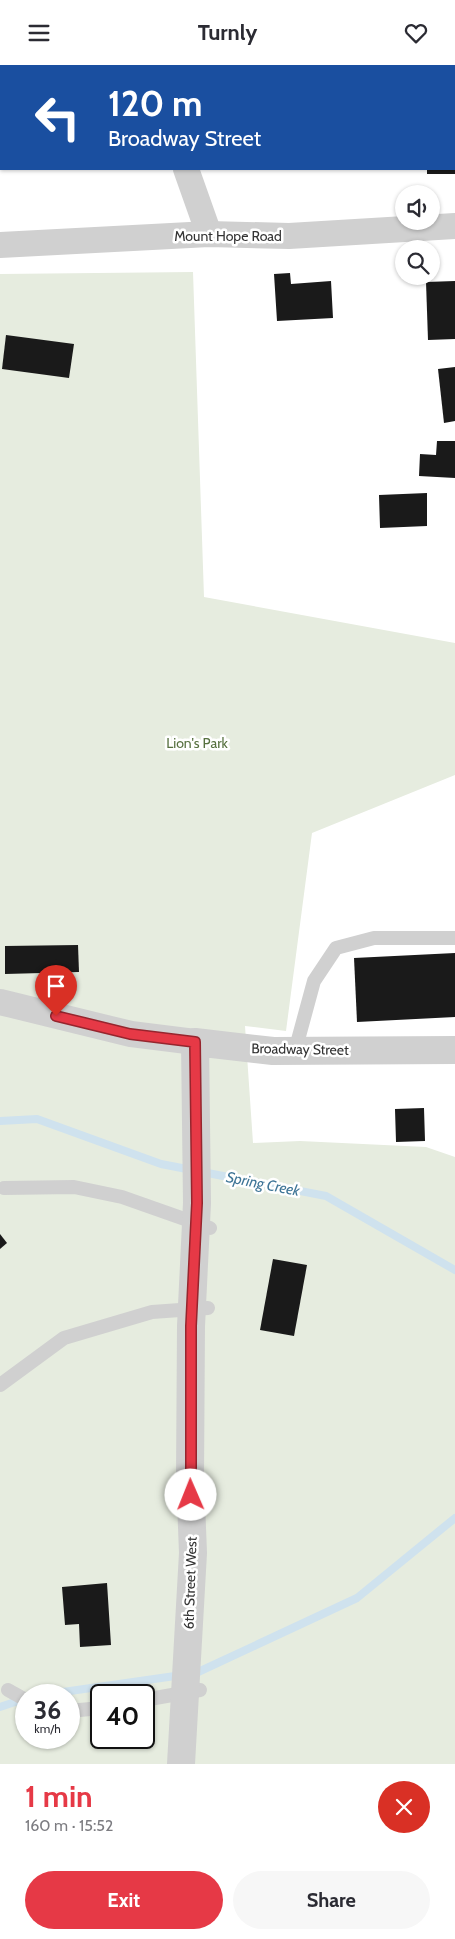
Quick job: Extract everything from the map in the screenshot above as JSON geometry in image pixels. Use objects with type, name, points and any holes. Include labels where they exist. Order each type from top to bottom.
[{"type":"street","points":[[186,170],[209,234]]},
{"type":"street","name":"Mount Hope Road","points":[[0,245],[209,234],[288,237],[455,226]]},
{"type":"street","name":"Broadway Street","points":[[0,1002],[130,1034],[273,1051],[455,1050]]},
{"type":"street","name":"6th Street West","points":[[181,1764],[192,1691],[193,1553],[190,1476],[203,1226],[195,1042]]},
{"type":"lane","points":[[295,1051],[314,981],[336,948],[374,938],[455,938]]},
{"type":"lane","points":[[4,1188],[74,1187],[122,1197],[203,1226]]},
{"type":"lane","points":[[0,1385],[64,1338],[152,1312],[200,1309]]},
{"type":"lane","points":[[8,1690],[15,1694]]},
{"type":"lane","points":[[155,1699],[192,1691]]},
{"type":"green space","name":"Lion's Park","points":[[193,272],[204,597],[455,643],[455,775],[312,833],[286,1031],[245,1026],[253,1143],[300,1141],[426,1147],[455,1157],[455,1764],[0,1764],[0,274]]},
{"type":"building","points":[[427,170],[455,170],[455,174],[427,174]]},
{"type":"building","points":[[290,273],[291,284],[331,281],[333,318],[277,321],[274,274]]},
{"type":"building","points":[[455,281],[455,339],[428,340],[426,285],[440,285],[440,282]]},
{"type":"building","points":[[6,335],[74,344],[69,378],[2,369]]},
{"type":"building","points":[[455,367],[455,421],[444,423],[438,369]]},
{"type":"building","points":[[437,441],[455,441],[455,478],[419,476],[420,454],[436,455]]},
{"type":"building","points":[[427,493],[427,526],[380,528],[379,495]]},
{"type":"building","points":[[78,945],[79,972],[5,974],[5,946]]},
{"type":"building","points":[[455,953],[455,1017],[357,1022],[354,958]]},
{"type":"building","points":[[424,1108],[425,1141],[396,1142],[395,1109]]},
{"type":"building","points":[[0,1234],[7,1243],[0,1249]]},
{"type":"building","points":[[273,1259],[307,1265],[294,1336],[260,1330]]},
{"type":"building","points":[[107,1583],[111,1645],[80,1647],[79,1624],[65,1625],[62,1587]]},
{"type":"waterway","name":"Spring Creek","points":[[0,1121],[37,1119],[161,1164],[326,1196],[455,1270]]},
{"type":"waterway","points":[[80,1690],[196,1673],[357,1598],[455,1518]]},
{"type":"waterway","points":[[0,1707],[15,1702]]},
{"type":"route","points":[[56,1016],[130,1034],[195,1042],[197,1203],[191,1326],[191,1495]]}]
